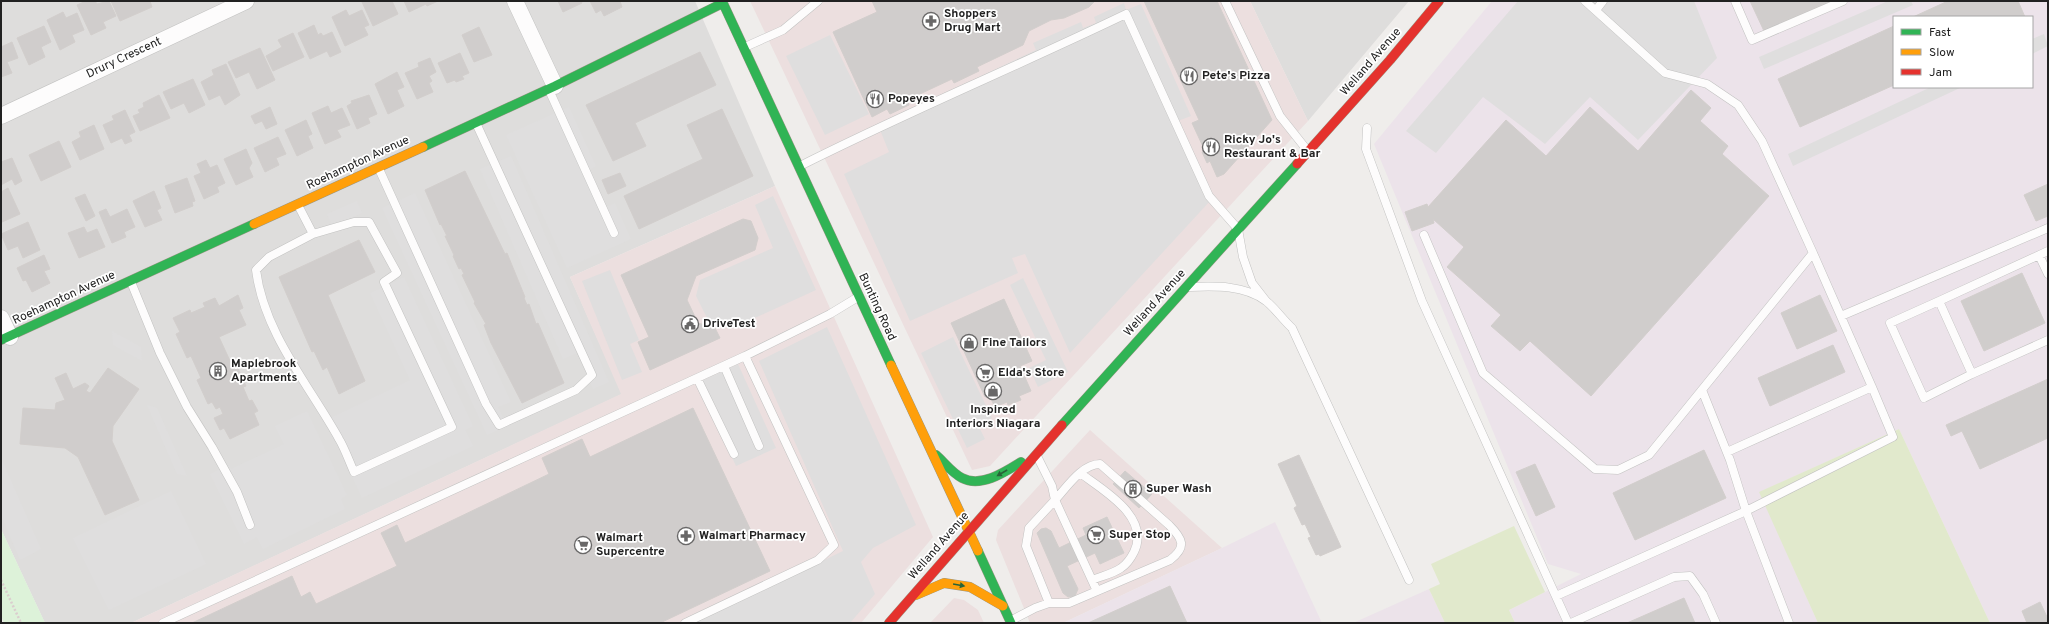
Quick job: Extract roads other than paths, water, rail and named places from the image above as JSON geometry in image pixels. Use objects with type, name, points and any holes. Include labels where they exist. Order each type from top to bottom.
[{"type":"street","name":"Drury Crescent","points":[[1,116],[246,1]]},
{"type":"street","points":[[515,1],[551,87]]},
{"type":"street","name":"Welland Avenue","points":[[889,623],[968,530],[1390,60],[1439,1]]},
{"type":"street","name":"Roehampton Avenue","points":[[5,338],[551,87],[724,2]]},
{"type":"street","name":"Bunting Road","points":[[724,2],[1010,622]]},
{"type":"street","points":[[1,318],[5,338]]},
{"type":"street","points":[[931,451],[963,478],[974,480],[993,478],[1036,454]]},
{"type":"street","points":[[910,598],[944,583],[970,587],[1003,606]]},
{"type":"lane","points":[[744,48],[783,30],[818,1]]},
{"type":"lane","points":[[1225,1],[1280,116],[1308,151]]},
{"type":"lane","points":[[1556,596],[1746,511],[1893,437],[1841,316],[1762,141],[1738,105],[1706,84],[1665,73],[1585,1]]},
{"type":"lane","points":[[1596,10],[1603,1]]},
{"type":"lane","points":[[1734,1],[1752,40],[1843,1]]},
{"type":"lane","points":[[799,166],[856,138],[920,110],[1126,14],[1209,196],[1238,229],[1243,257],[1252,283],[1266,301],[1292,328],[1409,580]]},
{"type":"lane","points":[[551,87],[614,233]]},
{"type":"lane","points":[[378,167],[486,404],[499,425],[576,390],[592,374],[476,122]]},
{"type":"lane","points":[[1367,128],[1366,149],[1422,301],[1556,596],[1570,623],[1674,577],[1690,576],[1703,594],[1716,623]]},
{"type":"lane","points":[[297,204],[313,234]]},
{"type":"lane","points":[[354,222],[369,222],[396,273],[384,282],[452,427],[354,472],[340,440],[292,364],[259,293],[256,270],[269,256],[313,234],[354,222]]},
{"type":"lane","points":[[1841,316],[2048,228]]},
{"type":"lane","points":[[1424,235],[1483,373],[1595,469],[1618,470],[1650,455],[1813,253]]},
{"type":"lane","points":[[2048,251],[1890,323],[1924,398],[1972,374],[2048,340]]},
{"type":"lane","points":[[2039,255],[2048,274]]},
{"type":"lane","points":[[131,281],[160,352],[187,407],[212,447],[237,492],[250,525]]},
{"type":"lane","points":[[1186,287],[1219,286],[1243,290],[1266,301]]},
{"type":"lane","points":[[163,623],[724,366],[830,314],[859,296]]},
{"type":"lane","points":[[1939,301],[1972,374]]},
{"type":"lane","points":[[685,623],[818,560],[834,545],[745,356]]},
{"type":"lane","points":[[724,366],[759,446]]},
{"type":"lane","points":[[697,378],[734,454]]},
{"type":"lane","points":[[1727,452],[1872,387]]},
{"type":"lane","points":[[1702,390],[1727,452],[1743,497],[1746,511],[1788,623]]},
{"type":"lane","points":[[1036,454],[1052,486],[1055,500],[1097,592]]},
{"type":"lane","points":[[1010,622],[1035,608],[1048,604],[1069,603],[1097,592],[1170,560],[1178,554],[1182,546],[1179,535],[1100,464],[1093,464],[1080,473],[1029,528],[1026,546],[1048,604]]},
{"type":"lane","points":[[1080,473],[1118,502],[1134,522],[1138,544],[1131,559],[1120,568],[1092,580]]},
{"type":"place","name":"Shoppers Drug Mart","points":[[931,21]]},
{"type":"place","name":"Pete's Pizza","points":[[1189,76]]},
{"type":"place","name":"Popeyes","points":[[875,99]]},
{"type":"place","name":"Ricky Jo's Restaurant & Bar","points":[[1211,147]]},
{"type":"place","name":"DriveTest","points":[[690,324]]},
{"type":"place","name":"Fine Tailors","points":[[969,343]]},
{"type":"place","name":"Maplebrook Apartments","points":[[218,371]]},
{"type":"place","name":"Elda's Store","points":[[985,373]]},
{"type":"place","name":"Inspired Interiors Niagara","points":[[993,391]]},
{"type":"place","name":"Super Wash","points":[[1133,489]]},
{"type":"place","name":"Super Stop","points":[[1096,535]]},
{"type":"place","name":"Walmart Pharmacy","points":[[686,536]]},
{"type":"place","name":"Walmart Supercentre","points":[[583,545]]}]
